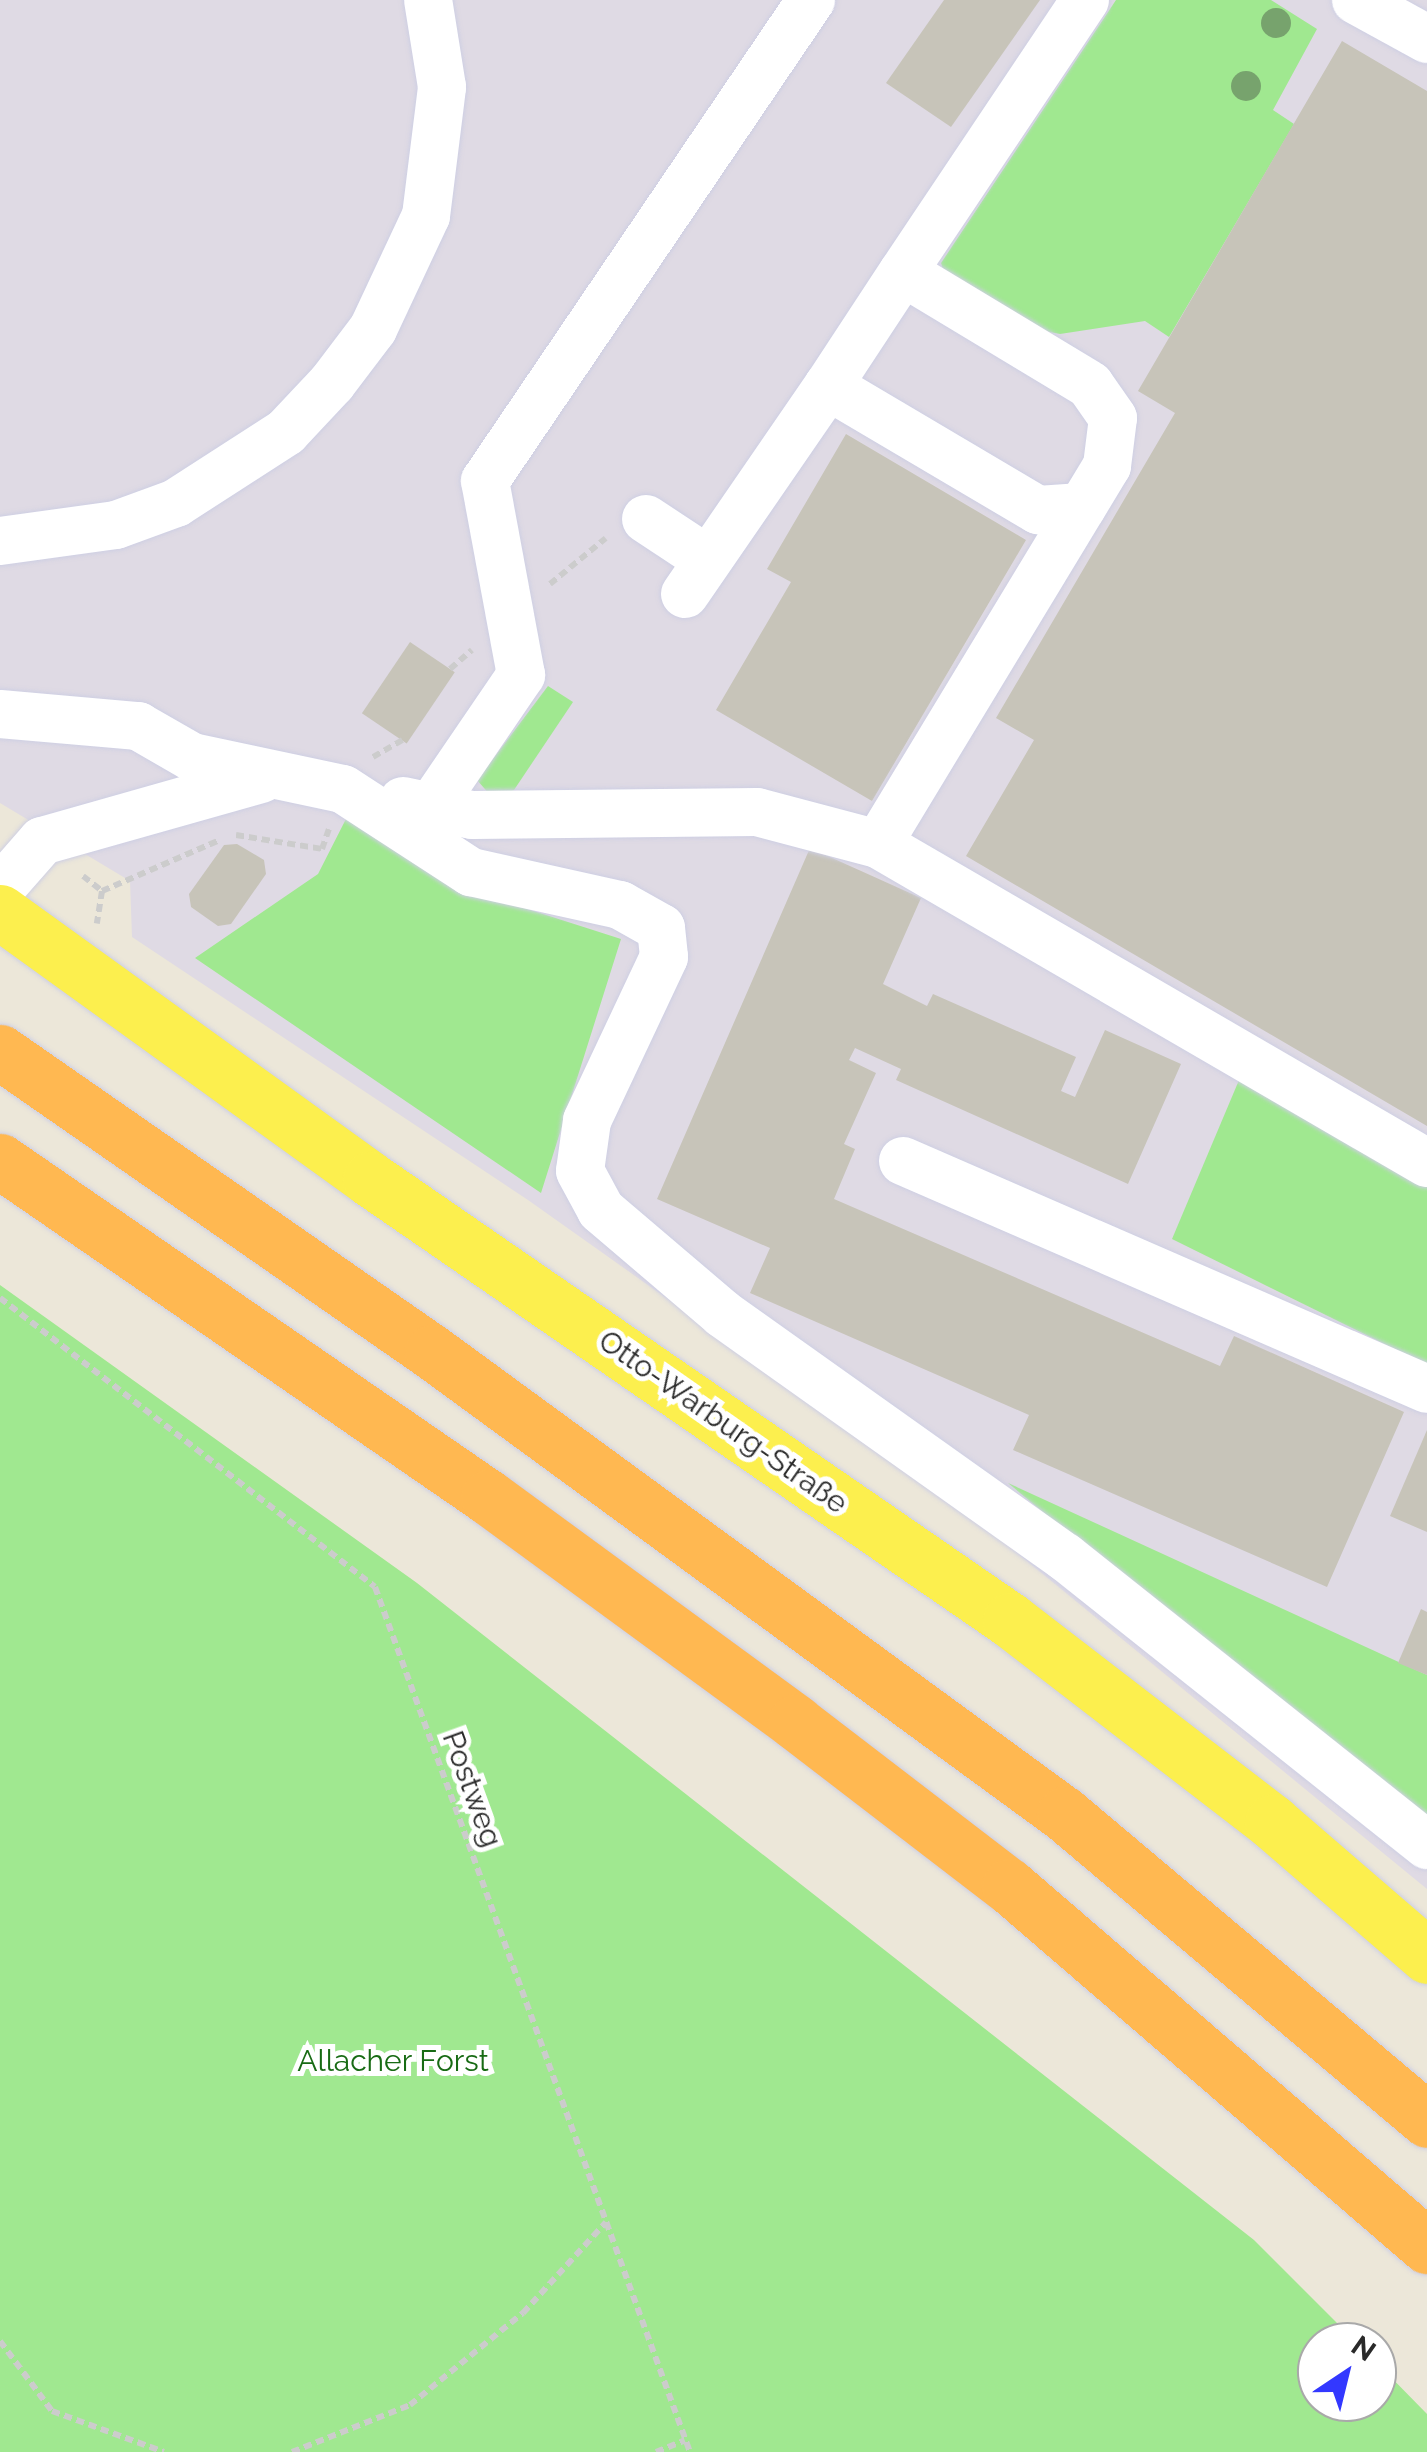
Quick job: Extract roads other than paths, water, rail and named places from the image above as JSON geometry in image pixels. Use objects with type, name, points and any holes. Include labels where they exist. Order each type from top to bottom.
[{"type":"highway","points":[[0,1052],[432,1352],[1064,1814],[1427,2120]]},
{"type":"highway","points":[[0,1162],[488,1497],[810,1734],[1009,1886],[1427,2246]]},
{"type":"main road","name":"Otto-Warburg-Straße","points":[[0,912],[370,1180],[1010,1620],[1272,1822],[1427,1956]]},
{"type":"lane","points":[[0,541],[116,525],[176,503],[274,441],[332,383],[372,328],[426,216],[442,86],[428,0]]},
{"type":"lane","points":[[432,807],[521,675],[485,482],[811,0]]},
{"type":"lane","points":[[646,519],[696,577],[1085,0]]},
{"type":"lane","points":[[1356,0],[1427,39]]},
{"type":"lane","points":[[878,844],[1107,466],[1113,418],[1090,385],[903,272]]},
{"type":"lane","points":[[828,386],[1038,510],[1082,507]]},
{"type":"lane","points":[[0,714],[138,726],[192,757],[472,815],[757,812],[878,844],[1427,1164]]},
{"type":"lane","points":[[0,889],[42,842],[172,799],[274,776]]},
{"type":"lane","points":[[342,788],[471,872],[620,905],[661,928],[664,958],[587,1121],[580,1171],[600,1210],[723,1314],[1066,1557],[1427,1845]]},
{"type":"lane","points":[[903,1161],[1427,1389]]},
{"type":"park label","name":"Allacher Forst","points":[[393,2061]]}]
